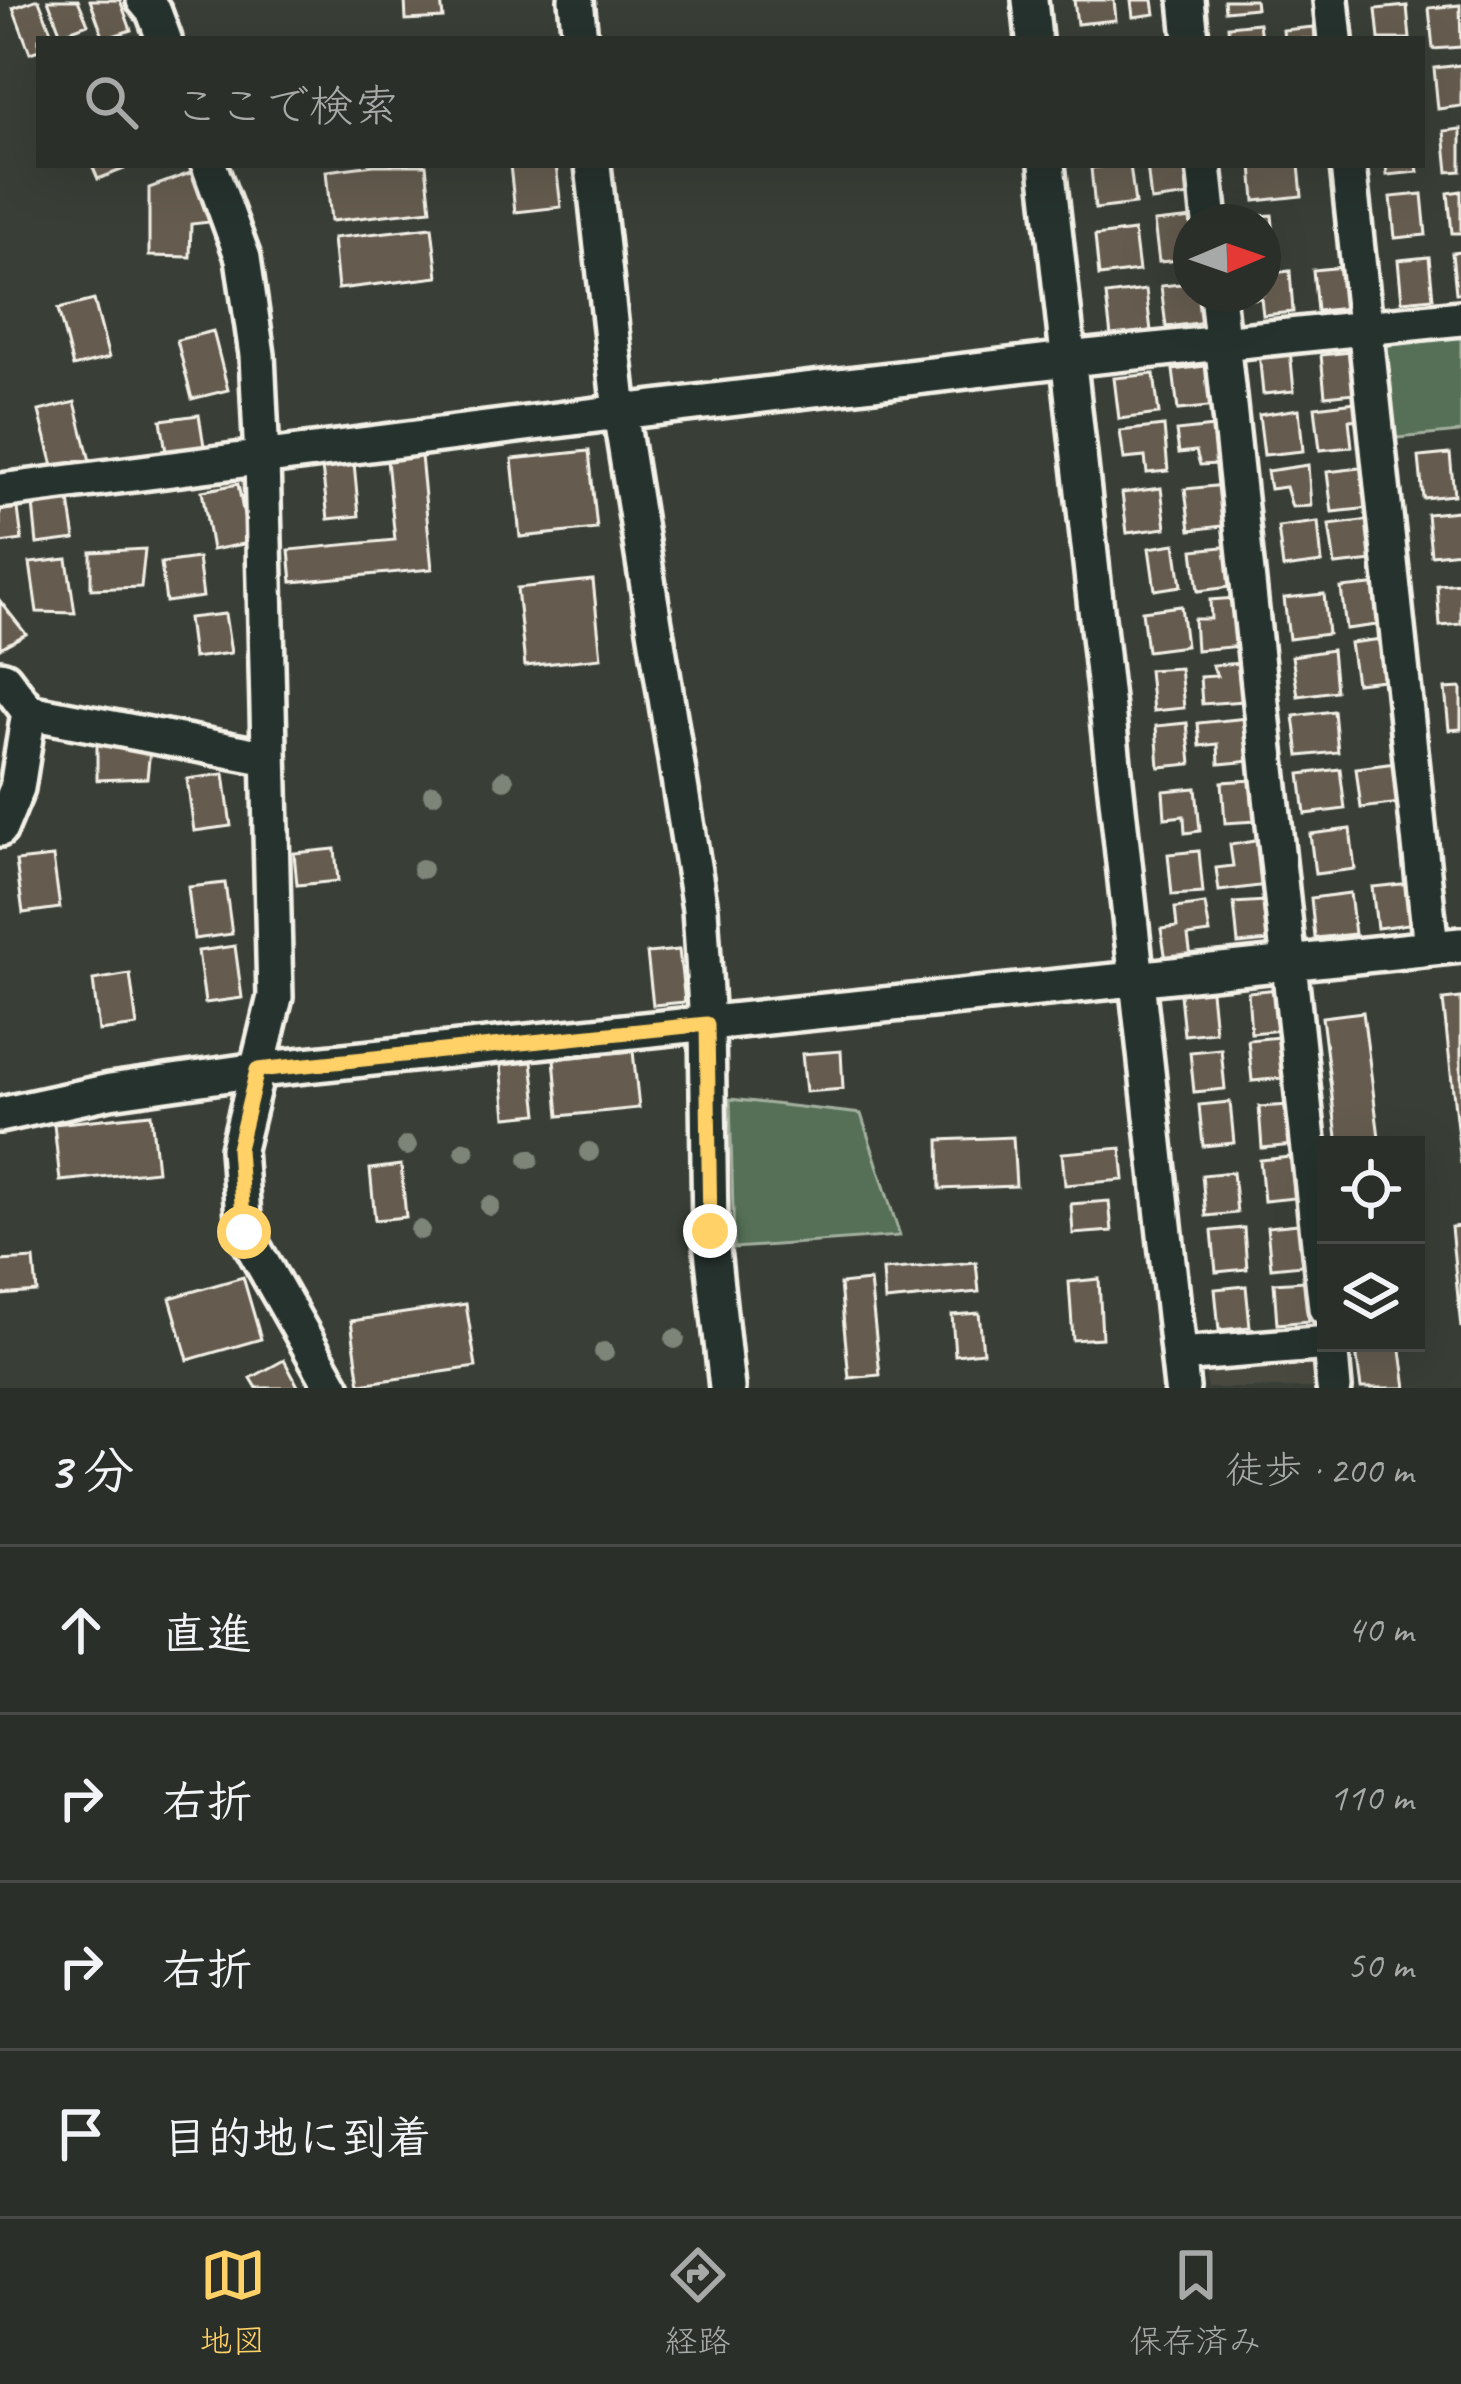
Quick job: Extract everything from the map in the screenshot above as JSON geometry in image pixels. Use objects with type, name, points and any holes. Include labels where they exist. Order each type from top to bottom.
[{"type":"street","points":[[144,0],[163,36]]},
{"type":"street","points":[[576,0],[580,36]]},
{"type":"street","points":[[1030,0],[1034,36]]},
{"type":"street","points":[[1186,0],[1191,36]]},
{"type":"street","points":[[1330,0],[1335,36]]},
{"type":"street","points":[[210,168],[243,258],[257,355],[262,459],[275,997],[238,1149],[244,1232],[333,1388]]},
{"type":"street","points":[[593,168],[620,412],[700,909],[710,1231],[727,1388]]},
{"type":"street","points":[[1047,168],[1180,1372],[1317,1345]]},
{"type":"street","points":[[1204,168],[1208,204]]},
{"type":"street","points":[[0,1115],[110,1091],[257,1070],[1446,947],[1348,168]]},
{"type":"street","points":[[1219,312],[1319,1244]]},
{"type":"street","points":[[0,491],[620,412],[1461,318]]},
{"type":"street","points":[[0,678],[29,712],[269,758]]},
{"type":"street","points":[[0,830],[17,788],[29,712]]},
{"type":"street","points":[[1330,1352],[1334,1388]]},
{"type":"shaded area","points":[[1322,1357],[1325,1388],[1207,1388],[1205,1367]]},
{"type":"green space","points":[[1461,328],[1461,432],[1386,439],[1374,337]]},
{"type":"green space","points":[[730,1099],[861,1114],[900,1236],[734,1248]]},
{"type":"building","points":[[39,0],[53,36],[36,36],[36,51],[30,53],[13,8]]},
{"type":"building","points":[[48,0],[78,0],[88,24],[61,34]]},
{"type":"building","points":[[90,0],[120,0],[131,30],[103,36]]},
{"type":"building","points":[[405,0],[441,0],[443,18],[406,20]]},
{"type":"building","points":[[1074,0],[1114,0],[1116,20],[1077,24]]},
{"type":"building","points":[[1131,0],[1153,0],[1155,14],[1133,17]]},
{"type":"building","points":[[1224,0],[1255,0],[1256,8],[1225,11]]},
{"type":"building","points":[[1460,5],[1461,47],[1433,49],[1429,8]]},
{"type":"building","points":[[1407,6],[1410,36],[1379,36],[1376,9]]},
{"type":"building","points":[[1259,23],[1261,36],[1229,36],[1228,26]]},
{"type":"building","points":[[1314,27],[1315,36],[1284,36],[1283,30]]},
{"type":"building","points":[[1461,65],[1461,106],[1438,109],[1434,68]]},
{"type":"building","points":[[1461,129],[1461,171],[1448,172],[1444,131]]},
{"type":"building","points":[[93,168],[124,168],[124,169],[98,179]]},
{"type":"building","points":[[426,168],[431,210],[331,221],[326,171]]},
{"type":"building","points":[[510,168],[556,168],[561,207],[515,212]]},
{"type":"building","points":[[1091,168],[1130,168],[1135,204],[1095,209]]},
{"type":"building","points":[[1147,168],[1187,168],[1190,196],[1151,201]]},
{"type":"building","points":[[1252,168],[1299,168],[1302,196],[1255,201]]},
{"type":"building","points":[[1386,168],[1417,168],[1418,172],[1387,175]]},
{"type":"building","points":[[201,169],[219,221],[191,224],[190,257],[149,256],[149,188]]},
{"type":"building","points":[[1461,191],[1461,233],[1452,233],[1448,193]]},
{"type":"building","points":[[1422,194],[1426,235],[1395,238],[1391,197]]},
{"type":"building","points":[[1173,220],[1173,261],[1159,262],[1154,222]]},
{"type":"building","points":[[432,227],[438,277],[338,289],[333,238]]},
{"type":"building","points":[[1134,231],[1139,271],[1099,276],[1095,236]]},
{"type":"building","points":[[1461,252],[1461,293],[1456,293],[1452,253]]},
{"type":"building","points":[[1429,257],[1433,298],[1402,301],[1398,260]]},
{"type":"building","points":[[1344,267],[1348,308],[1317,311],[1313,270]]},
{"type":"building","points":[[1290,271],[1293,312],[1263,315],[1281,312],[1281,272]]},
{"type":"building","points":[[1173,285],[1173,312],[1205,312],[1206,322],[1166,327],[1161,286]]},
{"type":"building","points":[[1146,290],[1151,331],[1111,336],[1106,295]]},
{"type":"building","points":[[94,300],[109,358],[73,367],[58,309]]},
{"type":"building","points":[[213,331],[228,390],[192,399],[177,340]]},
{"type":"building","points":[[1290,350],[1294,391],[1263,394],[1259,352]]},
{"type":"building","points":[[1352,352],[1355,393],[1325,396],[1321,355]]},
{"type":"building","points":[[1213,365],[1218,406],[1178,410],[1173,370]]},
{"type":"building","points":[[1154,374],[1159,414],[1119,419],[1114,378]]},
{"type":"building","points":[[1364,401],[1366,419],[1349,420],[1352,447],[1320,450],[1315,407]]},
{"type":"building","points":[[75,402],[90,461],[54,470],[39,411]]},
{"type":"building","points":[[1299,409],[1303,451],[1264,455],[1259,415]]},
{"type":"building","points":[[199,415],[205,452],[167,458],[161,420]]},
{"type":"building","points":[[1164,426],[1168,471],[1147,473],[1145,457],[1124,459],[1120,431]]},
{"type":"building","points":[[1214,427],[1218,464],[1200,465],[1196,451],[1179,453],[1176,431]]},
{"type":"building","points":[[589,451],[597,529],[520,537],[512,459]]},
{"type":"building","points":[[1450,454],[1454,495],[1423,498],[1419,457]]},
{"type":"building","points":[[421,456],[432,569],[292,582],[289,550],[395,540],[387,460]]},
{"type":"building","points":[[354,463],[359,516],[328,519],[322,467]]},
{"type":"building","points":[[1308,465],[1311,506],[1292,507],[1286,487],[1270,489],[1267,471]]},
{"type":"building","points":[[1367,467],[1371,508],[1332,512],[1327,472]]},
{"type":"building","points":[[238,484],[249,543],[212,550],[202,491]]},
{"type":"building","points":[[1225,485],[1230,525],[1190,530],[1185,489]]},
{"type":"building","points":[[1161,488],[1166,528],[1127,533],[1122,493]]},
{"type":"building","points":[[69,500],[75,539],[37,544],[33,504]]},
{"type":"building","points":[[17,501],[22,540],[0,543],[0,503]]},
{"type":"building","points":[[1458,511],[1461,552],[1431,555],[1427,514]]},
{"type":"building","points":[[1370,520],[1374,561],[1335,565],[1329,525]]},
{"type":"building","points":[[1318,522],[1322,563],[1283,568],[1278,527]]},
{"type":"building","points":[[1175,544],[1181,586],[1155,590],[1149,548]]},
{"type":"building","points":[[1233,546],[1238,586],[1198,591],[1193,550]]},
{"type":"building","points":[[145,549],[141,587],[91,589],[91,552]]},
{"type":"building","points":[[198,558],[203,597],[166,602],[161,563]]},
{"type":"building","points":[[67,559],[75,613],[37,612],[30,563]]},
{"type":"building","points":[[593,580],[601,658],[525,666],[517,588]]},
{"type":"building","points":[[1461,583],[1461,624],[1440,626],[1437,585]]},
{"type":"building","points":[[1381,584],[1385,624],[1346,629],[1341,588]]},
{"type":"building","points":[[1324,594],[1328,634],[1289,639],[1284,598]]},
{"type":"building","points":[[1236,598],[1242,646],[1196,650],[1194,619],[1211,619],[1210,600]]},
{"type":"building","points":[[0,601],[26,634],[0,648]]},
{"type":"building","points":[[1181,606],[1186,646],[1147,651],[1142,611]]},
{"type":"building","points":[[225,614],[231,653],[193,658],[188,618]]},
{"type":"building","points":[[1390,638],[1394,679],[1356,683],[1350,643]]},
{"type":"building","points":[[1332,650],[1336,691],[1298,696],[1292,656]]},
{"type":"building","points":[[1242,663],[1244,701],[1202,704],[1200,677],[1217,676],[1212,665]]},
{"type":"building","points":[[1180,668],[1184,708],[1153,711],[1149,670]]},
{"type":"building","points":[[1461,688],[1461,729],[1449,730],[1445,689]]},
{"type":"building","points":[[1334,711],[1338,752],[1299,756],[1294,716]]},
{"type":"building","points":[[1248,718],[1252,761],[1219,764],[1218,744],[1200,746],[1198,723]]},
{"type":"building","points":[[1187,723],[1191,764],[1159,767],[1156,726]]},
{"type":"building","points":[[151,740],[147,778],[97,780],[97,743]]},
{"type":"building","points":[[1396,763],[1400,803],[1361,808],[1356,768]]},
{"type":"building","points":[[1340,769],[1345,809],[1305,814],[1300,774]]},
{"type":"building","points":[[224,774],[231,826],[194,831],[187,779]]},
{"type":"building","points":[[1253,780],[1256,821],[1225,823],[1222,782]]},
{"type":"building","points":[[1196,788],[1200,831],[1185,833],[1184,816],[1165,818],[1163,791]]},
{"type":"building","points":[[1350,829],[1355,869],[1315,874],[1310,834]]},
{"type":"building","points":[[1261,840],[1267,885],[1219,891],[1216,868],[1233,866],[1230,845]]},
{"type":"building","points":[[335,849],[338,881],[297,885],[294,853]]},
{"type":"building","points":[[1199,851],[1203,893],[1172,895],[1168,854]]},
{"type":"building","points":[[53,857],[60,908],[23,913],[16,861]]},
{"type":"building","points":[[225,883],[232,934],[194,939],[188,887]]},
{"type":"building","points":[[1412,883],[1416,923],[1377,928],[1372,887]]},
{"type":"building","points":[[1350,893],[1355,934],[1315,938],[1311,898]]},
{"type":"building","points":[[1265,901],[1269,941],[1238,944],[1234,903]]},
{"type":"building","points":[[1205,904],[1210,933],[1188,936],[1191,957],[1166,960],[1161,929],[1177,927],[1175,908]]},
{"type":"building","points":[[235,946],[242,998],[205,1003],[198,951]]},
{"type":"building","points":[[679,950],[685,1002],[653,1005],[647,953]]},
{"type":"building","points":[[130,974],[137,1026],[99,1031],[93,980]]},
{"type":"building","points":[[1279,989],[1282,1030],[1251,1033],[1248,992]]},
{"type":"building","points":[[1211,991],[1215,1032],[1184,1035],[1180,994]]},
{"type":"building","points":[[1461,998],[1461,1164],[1443,1000]]},
{"type":"building","points":[[1363,1012],[1379,1136],[1337,1136],[1322,1017]]},
{"type":"building","points":[[1280,1037],[1284,1078],[1252,1081],[1248,1040]]},
{"type":"building","points":[[1221,1049],[1225,1089],[1194,1092],[1190,1052]]},
{"type":"building","points":[[633,1051],[639,1108],[559,1116],[554,1059]]},
{"type":"building","points":[[841,1051],[843,1089],[806,1092],[802,1054]]},
{"type":"building","points":[[532,1062],[538,1114],[506,1117],[501,1065]]},
{"type":"building","points":[[1230,1102],[1234,1143],[1203,1146],[1199,1105]]},
{"type":"building","points":[[1290,1105],[1294,1145],[1262,1148],[1259,1107]]},
{"type":"building","points":[[151,1114],[157,1171],[60,1181],[54,1124]]},
{"type":"building","points":[[1013,1137],[1016,1186],[940,1189],[939,1140]]},
{"type":"building","points":[[1121,1148],[1124,1180],[1065,1185],[1062,1153]]},
{"type":"building","points":[[1291,1157],[1295,1198],[1264,1201],[1260,1160]]},
{"type":"building","points":[[401,1165],[406,1217],[375,1220],[370,1169]]},
{"type":"building","points":[[1233,1172],[1237,1213],[1206,1216],[1202,1175]]},
{"type":"building","points":[[1109,1201],[1112,1231],[1073,1234],[1071,1204]]},
{"type":"building","points":[[1299,1224],[1302,1265],[1271,1268],[1267,1227]]},
{"type":"building","points":[[1461,1226],[1461,1328],[1451,1227]]},
{"type":"building","points":[[1244,1228],[1247,1269],[1216,1272],[1212,1231]]},
{"type":"building","points":[[34,1259],[37,1292],[0,1295],[0,1261]]},
{"type":"building","points":[[976,1262],[979,1292],[885,1301],[883,1270]]},
{"type":"building","points":[[243,1277],[261,1339],[188,1360],[170,1298]]},
{"type":"building","points":[[1099,1279],[1102,1338],[1073,1340],[1069,1282]]},
{"type":"building","points":[[870,1281],[880,1375],[849,1378],[840,1284]]},
{"type":"building","points":[[1305,1281],[1309,1321],[1277,1324],[1274,1283]]},
{"type":"building","points":[[1246,1286],[1250,1327],[1219,1330],[1215,1289]]},
{"type":"building","points":[[466,1304],[476,1367],[360,1384],[351,1321]]},
{"type":"building","points":[[979,1313],[983,1352],[955,1355],[952,1315]]},
{"type":"building","points":[[1356,1352],[1401,1352],[1406,1388],[1361,1388]]},
{"type":"building","points":[[284,1360],[299,1388],[257,1388],[251,1378]]},
{"type":"route","points":[[244,1232],[238,1149],[257,1070],[707,1024],[710,1231]]}]
